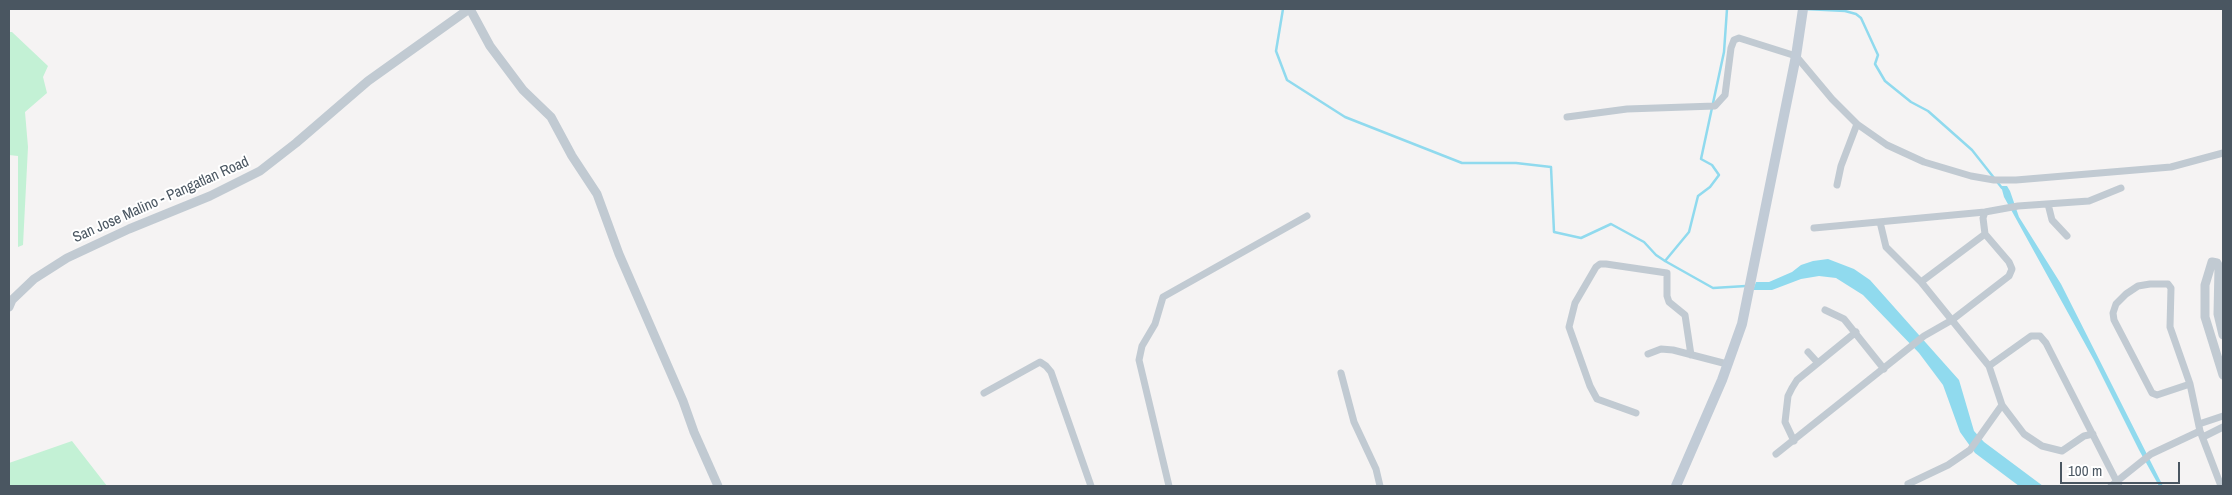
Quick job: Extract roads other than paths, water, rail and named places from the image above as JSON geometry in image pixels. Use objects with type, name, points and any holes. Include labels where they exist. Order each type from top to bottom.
[{"type":"main road","points":[[1676,486],[1728,364],[1748,299],[1796,56],[1802,11]]},
{"type":"street","name":"San Jose Malino - Pangatlan Road","points":[[9,307],[12,300],[34,279],[67,258],[129,229],[210,196],[260,171],[296,143],[368,81],[470,9]]},
{"type":"street","points":[[470,9],[490,46],[523,90],[551,117],[572,156],[597,194],[619,254],[718,486]]},
{"type":"street","points":[[1567,117],[1627,108],[1715,106],[1725,95],[1730,48],[1734,40],[1739,38],[1796,56],[1826,92],[1857,124],[1887,145],[1924,162],[1956,172],[1998,180],[2170,167],[2223,153]]},
{"type":"street","points":[[1837,186],[1841,166],[1857,124]]},
{"type":"street","points":[[1814,228],[1985,212],[2005,207],[2096,200],[2121,188]]},
{"type":"street","points":[[2048,204],[2052,220],[2067,236]]},
{"type":"street","points":[[1776,454],[1924,336],[1952,320],[2009,276],[2012,269],[2008,262],[1985,234],[1983,218],[1985,212]]},
{"type":"street","points":[[1169,486],[1139,360],[1142,346],[1155,324],[1163,297],[1306,216]]},
{"type":"street","points":[[1880,222],[1886,247],[1921,282],[1989,366],[2002,405],[2024,434],[2034,442],[2056,451],[2068,449],[2084,436],[2093,434]]},
{"type":"street","points":[[1921,282],[1985,234]]},
{"type":"street","points":[[2223,335],[2218,314],[2219,267],[2217,262],[2212,262],[2205,285],[2205,317],[2223,375]]},
{"type":"street","points":[[1636,413],[1597,399],[1590,386],[1569,327],[1575,302],[1596,268],[1600,264],[1606,264],[1667,272],[1667,296],[1669,302],[1685,315],[1691,355]]},
{"type":"street","points":[[2190,384],[2157,395],[2152,393],[2114,320],[2113,313],[2116,304],[2138,286],[2168,284],[2171,288],[2170,327],[2190,384],[2201,430],[2220,486]]},
{"type":"street","points":[[1825,310],[1844,319],[1884,369]]},
{"type":"street","points":[[1794,441],[1785,422],[1788,396],[1796,380],[1856,332]]},
{"type":"street","points":[[1989,366],[2031,336],[2040,336],[2046,343],[2118,484]]},
{"type":"street","points":[[1648,354],[1661,349],[1728,364]]},
{"type":"street","points":[[1808,352],[1818,363]]},
{"type":"street","points":[[984,392],[1040,362],[1046,366],[1050,372],[1091,486]]},
{"type":"street","points":[[1340,373],[1354,422],[1376,469],[1380,486]]},
{"type":"street","points":[[1908,484],[1948,465],[1970,450],[2002,405]]},
{"type":"street","points":[[2111,486],[2118,484],[2151,454],[2201,430],[2223,416]]},
{"type":"street","points":[[2201,430],[2223,427]]},
{"type":"water","points":[[2001,186],[2007,186],[2019,217],[2061,284],[2163,486],[2159,486],[2139,450],[2094,360],[2004,197]]},
{"type":"water","points":[[1828,259],[1854,269],[1870,280],[1959,380],[1974,431],[1984,442],[2043,486],[2019,486],[1975,453],[1960,432],[1943,385],[1919,353],[1863,295],[1836,278],[1819,276],[1801,279],[1772,290],[1753,290],[1756,282],[1769,282],[1792,272],[1801,265]]},
{"type":"waterway","points":[[1283,9],[1276,51],[1287,80],[1345,117],[1462,163],[1516,163],[1551,167],[1554,232],[1581,238],[1611,224],[1644,242],[1656,255],[1665,261],[1713,288],[1746,286]]},
{"type":"waterway","points":[[1665,261],[1689,232],[1698,196],[1710,187],[1719,175],[1712,165],[1701,159],[1724,52],[1727,9]]},
{"type":"waterway","points":[[1805,9],[1845,11],[1856,14],[1861,18],[1878,55],[1875,64],[1885,81],[1911,102],[1928,111],[1972,150],[2002,188]]}]
